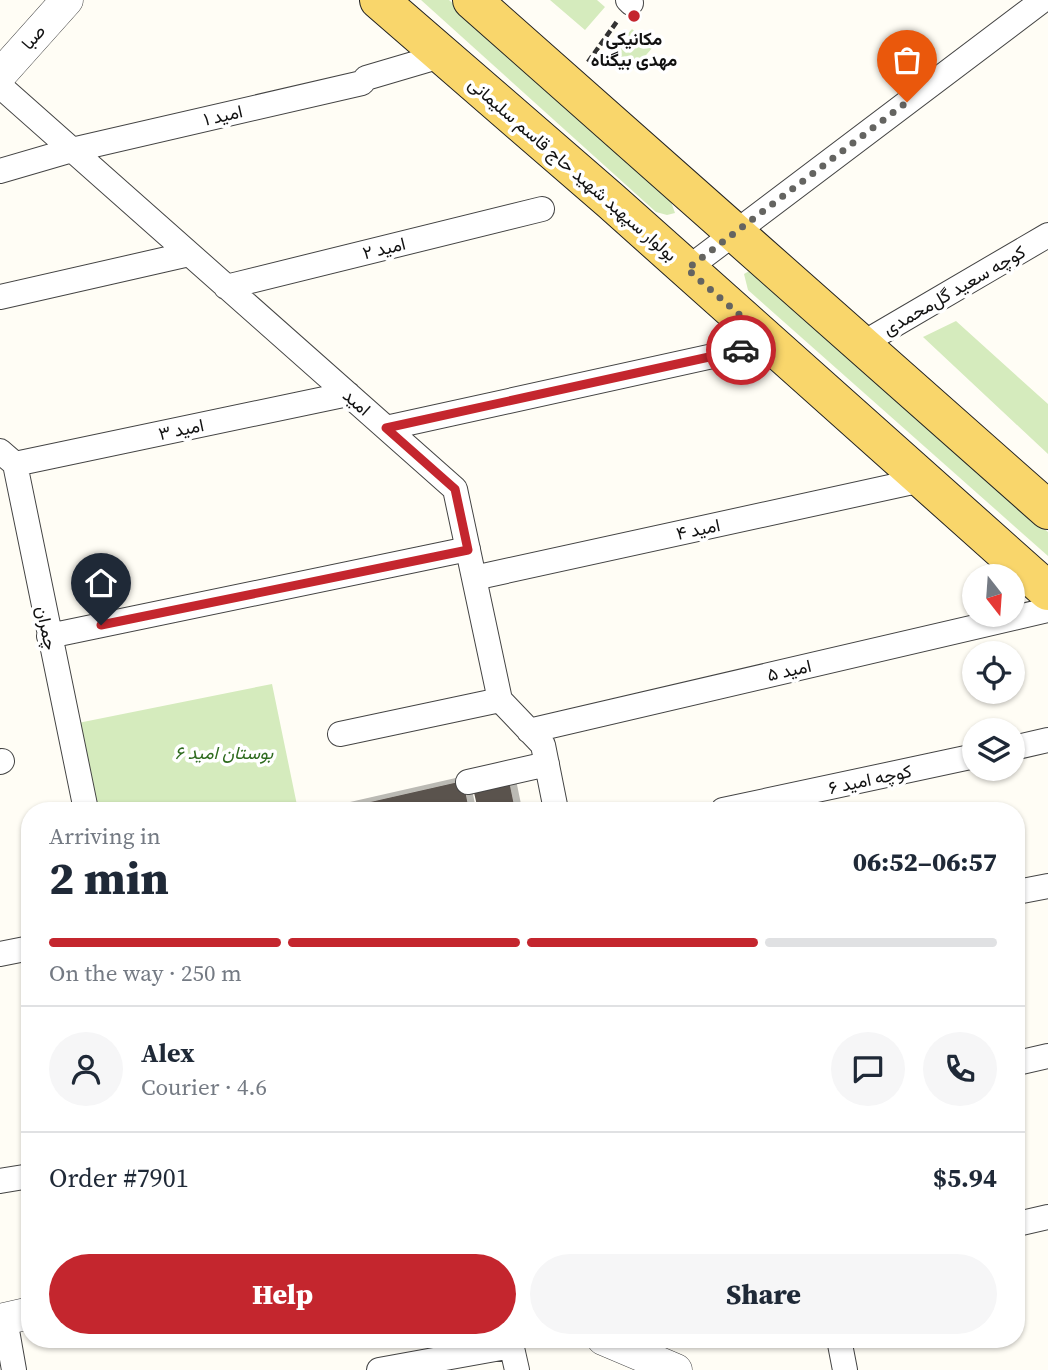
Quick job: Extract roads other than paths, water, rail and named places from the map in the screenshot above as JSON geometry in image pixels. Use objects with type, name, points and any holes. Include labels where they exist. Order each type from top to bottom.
[{"type":"main road","name":"بولوار سپهبد شهید حاج قاسم سلیمانی","points":[[379,0],[772,343],[1048,591]]},
{"type":"main road","points":[[472,0],[1048,510]]},
{"type":"street","name":"صبا","points":[[0,75],[67,0]]},
{"type":"street","points":[[687,269],[732,233],[1043,8]]},
{"type":"street","name":"امید ۱","points":[[0,171],[72,150],[362,83],[366,78],[444,55]]},
{"type":"street","name":"امید","points":[[0,86],[455,489],[500,700]]},
{"type":"street","name":"امید ۲","points":[[226,286],[542,209]]},
{"type":"street","name":"کوچه سعید گل‌محمدی","points":[[860,345],[1048,234]]},
{"type":"street","points":[[0,297],[189,254]]},
{"type":"street","points":[[386,428],[772,343]]},
{"type":"street","name":"امید ۳","points":[[7,457],[348,394]]},
{"type":"street","name":"چمران","points":[[7,457],[84,802]]},
{"type":"street","name":"امید ۴","points":[[474,578],[922,480]]},
{"type":"street","points":[[49,636],[468,550]]},
{"type":"street","name":"امید ۵","points":[[529,730],[1048,610]]},
{"type":"street","points":[[340,734],[500,700],[543,745],[554,802]]},
{"type":"street","points":[[1025,745],[1048,740]]},
{"type":"street","name":"کوچه امید ۶","points":[[760,802],[962,759]]},
{"type":"street","points":[[468,782],[547,764]]},
{"type":"street","points":[[1025,890],[1048,886]]},
{"type":"street","points":[[0,954],[21,950]]},
{"type":"street","points":[[1025,1061],[1048,1056]]},
{"type":"street","points":[[0,1181],[21,1178]]},
{"type":"street","points":[[1025,1222],[1048,1217]]},
{"type":"street","points":[[11,1317],[14,1370]]},
{"type":"street","points":[[624,1348],[676,1370]]},
{"type":"street","points":[[841,1348],[845,1370]]},
{"type":"street","points":[[379,1370],[513,1352]]},
{"type":"place","name":"مکانیکی مهدی بیگناه","points":[[634,16]]},
{"type":"park label","name":"بوستان امید ۶","points":[[224,752]]}]
